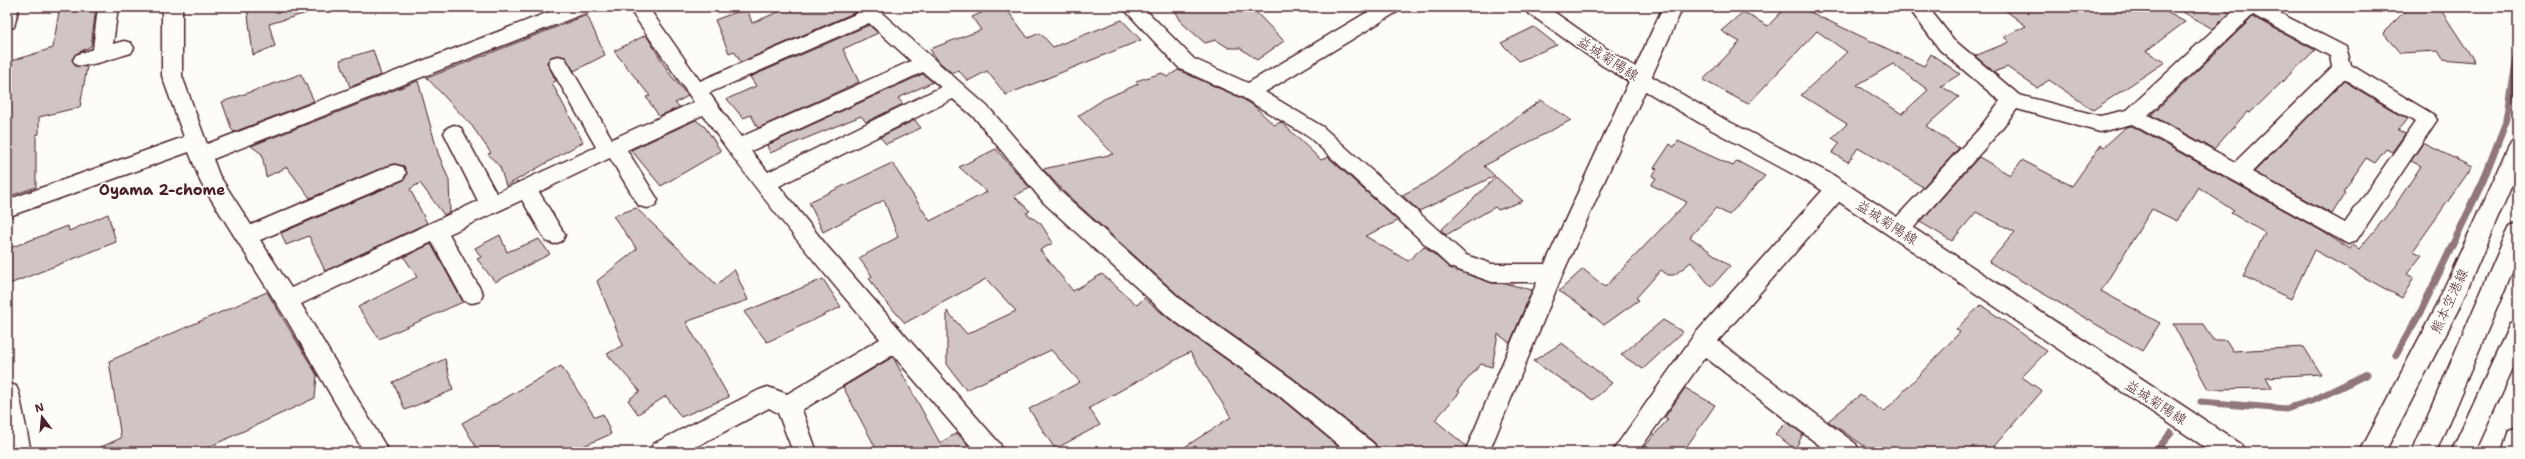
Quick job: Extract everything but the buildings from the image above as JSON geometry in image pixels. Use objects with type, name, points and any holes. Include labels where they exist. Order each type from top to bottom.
[{"type":"street","points":[[7,22],[9,7]]},
{"type":"street","points":[[102,53],[108,7]]},
{"type":"street","points":[[172,7],[172,76],[209,176],[287,300],[377,452]]},
{"type":"street","points":[[7,209],[199,148],[581,7]]},
{"type":"street","points":[[638,7],[703,97],[737,148],[897,344],[991,452]]},
{"type":"street","points":[[1132,7],[1187,64],[1249,92],[1316,132],[1458,261],[1492,273],[1552,273]]},
{"type":"street","points":[[1249,92],[1390,7]]},
{"type":"street","name":"益城菊陽線","points":[[1534,7],[1610,61],[1641,80],[1716,124],[1774,152],[1899,229],[2232,452]]},
{"type":"street","points":[[1477,452],[1552,273],[1641,80],[1672,7]]},
{"type":"street","points":[[1918,7],[1947,45],[2012,100],[2100,124],[2134,116],[2251,7],[2338,52],[2342,69],[2428,120],[2348,235],[2134,116]]},
{"type":"street","points":[[287,300],[611,149],[703,97],[867,11],[982,113],[1052,197],[1177,310],[1284,386],[1365,452]]},
{"type":"street","points":[[83,60],[102,53],[124,48]]},
{"type":"street","points":[[558,63],[611,149],[646,200]]},
{"type":"street","points":[[737,148],[925,63]]},
{"type":"street","points":[[2237,173],[2342,69]]},
{"type":"street","points":[[765,183],[955,89]]},
{"type":"street","points":[[1899,229],[1986,134],[2012,100]]},
{"type":"street","points":[[454,133],[491,205]]},
{"type":"street","name":"熊本空港線","points":[[2372,452],[2447,308],[2518,147]]},
{"type":"street","points":[[246,236],[395,173]]},
{"type":"street","points":[[526,188],[554,235]]},
{"type":"street","points":[[1624,452],[1702,342],[1837,190]]},
{"type":"street","points":[[436,230],[472,294]]},
{"type":"street","points":[[2424,452],[2518,232]]},
{"type":"street","points":[[2463,452],[2518,331]]},
{"type":"street","points":[[1702,342],[1847,452]]},
{"type":"street","points":[[788,406],[889,346],[897,344]]},
{"type":"street","points":[[7,393],[19,452]]},
{"type":"street","points":[[662,452],[768,397],[788,406],[805,452]]},
{"type":"street","points":[[2514,452],[2518,438]]},
{"type":"waterway","points":[[2396,355],[2421,311],[2483,181],[2507,119],[2517,57]]},
{"type":"waterway","points":[[2201,402],[2286,409],[2314,400],[2367,374]]},
{"type":"waterway","points":[[2155,452],[2171,433]]},
{"type":"district","name":"Oyama 2-chome","points":[[162,190]]}]
